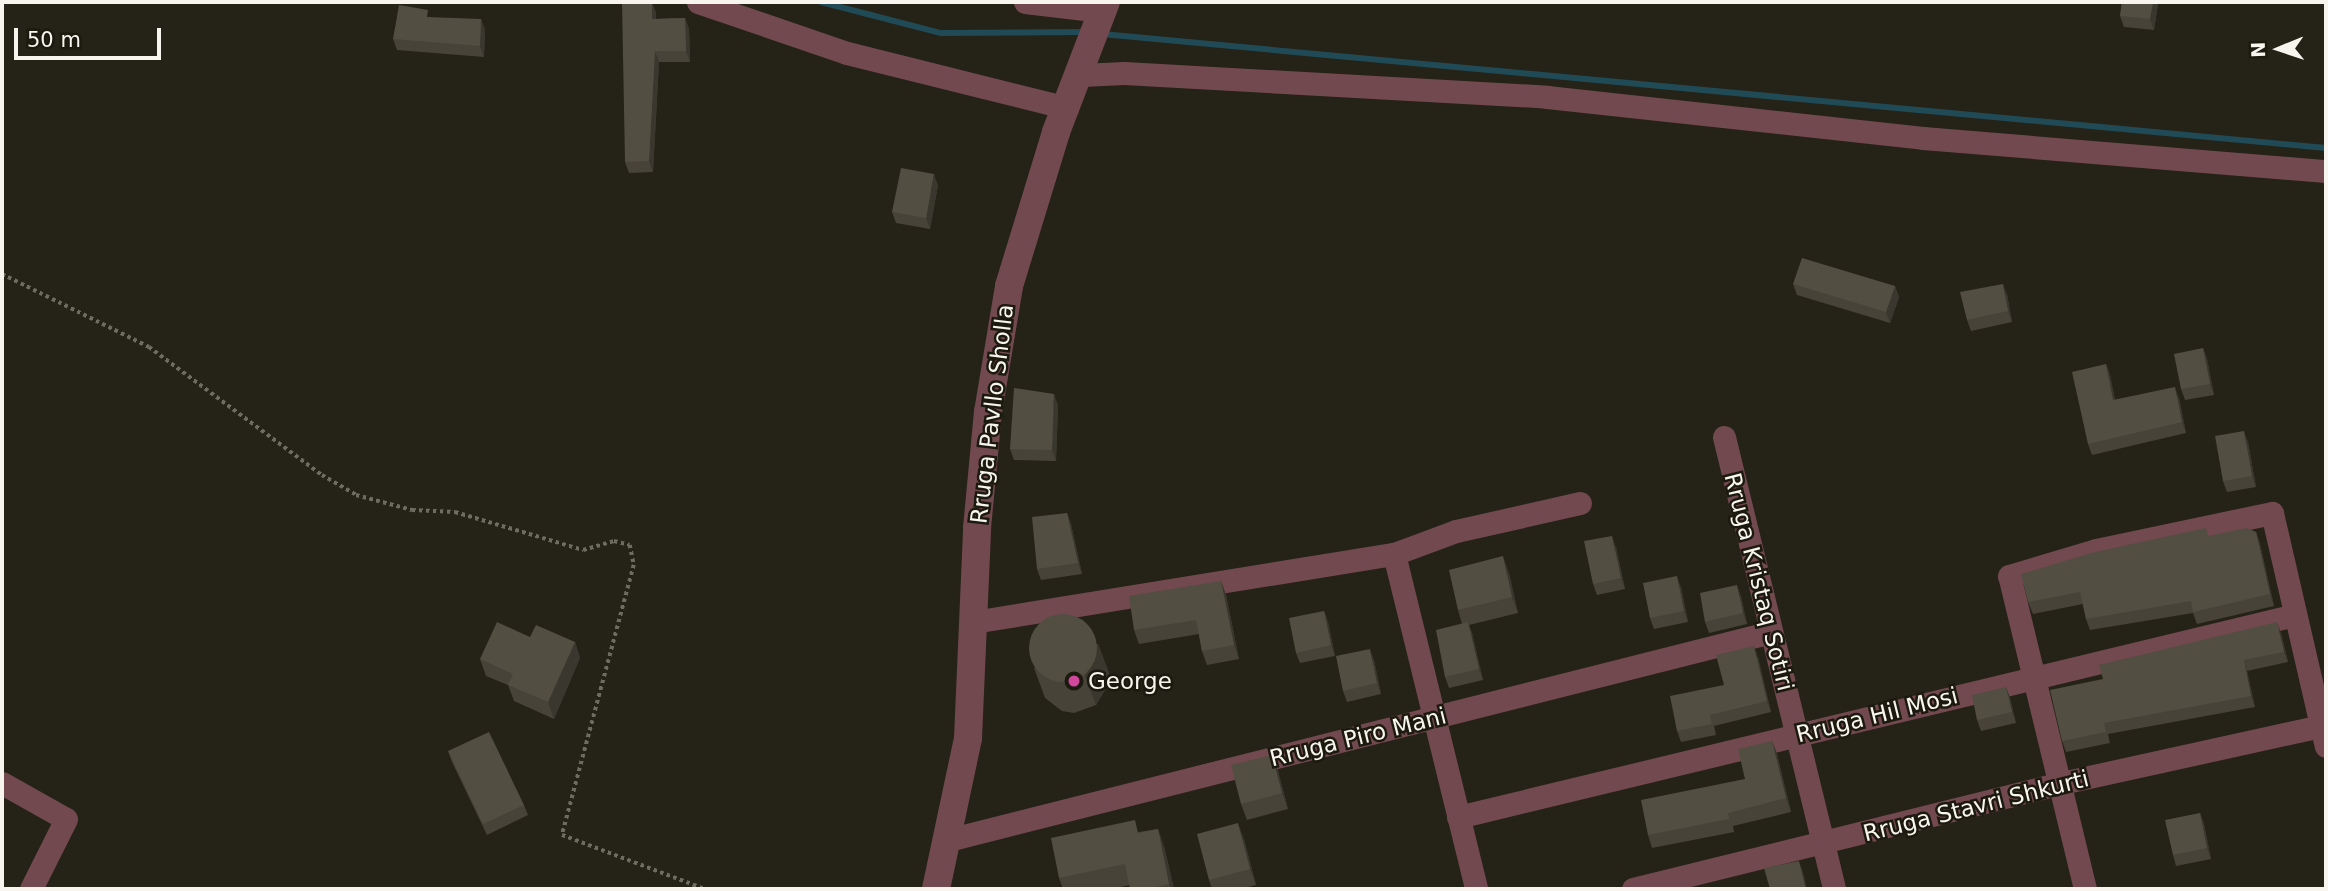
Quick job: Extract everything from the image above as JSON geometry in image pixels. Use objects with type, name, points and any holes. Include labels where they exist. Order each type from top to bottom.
[{"type":"street","points":[[698,2],[847,53],[1067,108]]},
{"type":"street","points":[[1025,2],[1103,6]]},
{"type":"street","name":"Rruga Pavllo Sholla","points":[[936,889],[944,841],[968,738],[973,622],[988,412],[1009,286],[1103,6]]},
{"type":"street","points":[[1085,63],[1124,73],[1547,97],[1909,137],[2326,171]]},
{"type":"street","name":"Rruga Kristaq Sotiri","points":[[1724,437],[1834,889]]},
{"type":"street","points":[[973,622],[1394,554],[1456,531],[1580,503]]},
{"type":"street","points":[[2085,889],[2057,784],[2010,576],[2096,550],[2272,513],[2323,736]]},
{"type":"street","points":[[1394,554],[1476,889]]},
{"type":"street","name":"Rruga Hil Mosi","points":[[1458,817],[2295,615]]},
{"type":"street","name":"Rruga Piro Mani","points":[[944,841],[1771,632]]},
{"type":"street","name":"Rruga Stavri Shkurti","points":[[1633,889],[2057,784],[2323,736]]},
{"type":"street","points":[[2,783],[66,819],[31,889]]},
{"type":"street","name":"Rruga Pavllo Sholla","points":[[916,889],[944,841]]},
{"type":"path","points":[[2,274],[149,347],[322,475],[356,495],[412,510],[455,512],[583,550],[614,541],[630,545],[634,565],[562,835],[705,889]]},
{"type":"building","points":[[622,2],[652,2],[652,19],[685,18],[686,51],[655,51],[649,161],[625,162]]},
{"type":"building","points":[[2122,2],[2153,2],[2150,19],[2120,16]]},
{"type":"building","points":[[399,5],[428,10],[427,17],[481,19],[480,46],[393,39]]},
{"type":"building","points":[[901,168],[934,174],[926,218],[892,212]]},
{"type":"building","points":[[1802,258],[1895,286],[1886,312],[1793,284]]},
{"type":"building","points":[[2003,284],[2008,311],[1967,320],[1960,292]]},
{"type":"building","points":[[2203,348],[2210,384],[2181,389],[2174,354]]},
{"type":"building","points":[[2106,364],[2113,400],[2175,387],[2182,422],[2088,444],[2072,372]]},
{"type":"building","points":[[1014,388],[1054,394],[1052,450],[1010,449]]},
{"type":"building","points":[[2244,431],[2252,476],[2223,481],[2215,436]]},
{"type":"building","points":[[1067,513],[1078,563],[1037,569],[1032,517]]},
{"type":"building","points":[[2206,528],[2208,536],[2247,528],[2256,532],[2270,594],[2193,612],[2191,601],[2086,619],[2080,592],[2028,602],[2021,574],[2095,552]]},
{"type":"building","points":[[1612,536],[1621,578],[1593,584],[1584,541]]},
{"type":"building","points":[[1503,556],[1512,597],[1458,610],[1449,570]]},
{"type":"building","points":[[1677,576],[1684,611],[1650,618],[1643,583]]},
{"type":"building","points":[[1221,581],[1234,645],[1202,651],[1196,620],[1134,630],[1129,596]]},
{"type":"building","points":[[1737,585],[1743,613],[1705,622],[1700,593]]},
{"type":"building","points":[[1324,611],[1331,645],[1296,653],[1289,618]]},
{"type":"building","points":[[1056,614],[1070,614],[1082,619],[1092,629],[1097,648],[1092,667],[1082,677],[1070,682],[1056,682],[1044,677],[1034,667],[1029,655],[1029,641],[1034,629],[1044,619]]},
{"type":"building","points":[[497,622],[530,637],[536,625],[575,642],[548,702],[508,685],[513,674],[480,659]]},
{"type":"building","points":[[1468,622],[1479,669],[1445,677],[1436,630]]},
{"type":"building","points":[[2277,622],[2284,652],[2244,660],[2251,696],[2104,723],[2106,732],[2062,741],[2050,690],[2103,679],[2099,665]]},
{"type":"building","points":[[1754,646],[1767,701],[1710,715],[1712,724],[1677,731],[1670,696],[1724,685],[1716,655]]},
{"type":"building","points":[[1370,649],[1377,683],[1343,691],[1336,656]]},
{"type":"building","points":[[2006,687],[2012,712],[1977,720],[1972,695]]},
{"type":"building","points":[[489,732],[524,805],[483,824],[448,751]]},
{"type":"building","points":[[1772,741],[1786,798],[1728,813],[1729,819],[1648,835],[1641,800],[1745,779],[1738,749]]},
{"type":"building","points":[[1272,755],[1282,793],[1241,804],[1231,765]]},
{"type":"building","points":[[2200,813],[2207,848],[2173,855],[2165,820]]},
{"type":"building","points":[[1135,820],[1138,833],[1158,829],[1169,884],[1147,889],[1130,889],[1125,864],[1059,878],[1051,838]]},
{"type":"building","points":[[1238,823],[1250,869],[1209,880],[1197,834]]},
{"type":"building","points":[[1799,861],[1806,889],[1770,889],[1764,868]]},
{"type":"waterway","points":[[821,2],[941,33],[1087,32]]},
{"type":"waterway","points":[[1102,34],[2326,148]]},
{"type":"place","name":"George","points":[[1074,681]]}]
